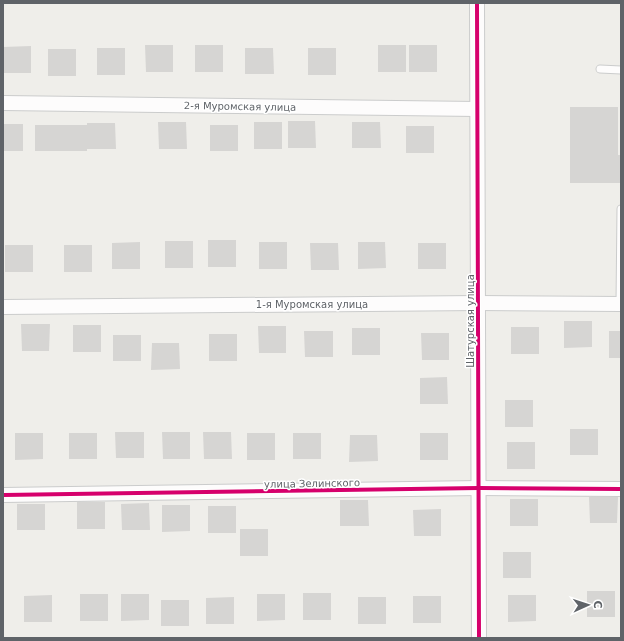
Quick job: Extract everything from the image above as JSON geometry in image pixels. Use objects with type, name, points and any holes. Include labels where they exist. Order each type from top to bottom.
[{"type":"street","name":"Шатурская улица","points":[[477,3],[479,638]]},
{"type":"street","name":"2-я Муромская улица","points":[[3,103],[477,109]]},
{"type":"street","name":"1-я Муромская улица","points":[[3,306],[478,303],[621,304]]},
{"type":"street","name":"улица Зелинского","points":[[3,495],[478,488],[621,489]]},
{"type":"lane","points":[[600,69],[621,70]]},
{"type":"lane","points":[[621,209],[621,304]]},
{"type":"building","points":[[145,45],[173,45],[173,72],[146,72]]},
{"type":"building","points":[[195,45],[223,45],[223,72],[195,72]]},
{"type":"building","points":[[378,45],[406,45],[406,72],[378,72]]},
{"type":"building","points":[[409,45],[437,45],[437,72],[409,72]]},
{"type":"building","points":[[31,46],[31,73],[3,73],[3,47]]},
{"type":"building","points":[[97,48],[125,48],[125,75],[97,75]]},
{"type":"building","points":[[245,48],[273,48],[274,74],[245,74]]},
{"type":"building","points":[[308,48],[336,48],[336,75],[308,75]]},
{"type":"building","points":[[48,49],[76,49],[76,76],[48,76]]},
{"type":"building","points":[[570,107],[618,107],[618,155],[621,155],[621,183],[570,183]]},
{"type":"building","points":[[288,121],[315,121],[316,148],[288,148]]},
{"type":"building","points":[[158,122],[186,122],[187,149],[159,149]]},
{"type":"building","points":[[254,122],[282,122],[282,149],[254,149]]},
{"type":"building","points":[[352,122],[380,122],[381,148],[352,148]]},
{"type":"building","points":[[87,123],[115,123],[116,149],[87,149],[87,151],[35,151],[35,125],[87,125]]},
{"type":"building","points":[[3,124],[23,124],[23,151],[3,151]]},
{"type":"building","points":[[210,125],[238,125],[238,151],[210,151]]},
{"type":"building","points":[[406,126],[434,126],[434,153],[406,153]]},
{"type":"building","points":[[208,240],[236,240],[236,267],[208,267]]},
{"type":"building","points":[[165,241],[193,241],[193,268],[165,268]]},
{"type":"building","points":[[140,242],[140,269],[112,269],[112,243]]},
{"type":"building","points":[[259,242],[287,242],[287,269],[259,269]]},
{"type":"building","points":[[358,242],[385,242],[386,268],[358,269]]},
{"type":"building","points":[[310,243],[338,243],[339,270],[311,270]]},
{"type":"building","points":[[418,243],[446,243],[446,269],[418,269]]},
{"type":"building","points":[[5,245],[33,245],[33,272],[5,272]]},
{"type":"building","points":[[64,245],[92,245],[92,272],[64,272]]},
{"type":"building","points":[[564,321],[592,321],[592,347],[564,348]]},
{"type":"building","points":[[21,324],[50,324],[49,351],[22,351]]},
{"type":"building","points":[[73,325],[101,325],[101,352],[73,352]]},
{"type":"building","points":[[258,326],[286,326],[286,353],[259,353]]},
{"type":"building","points":[[511,327],[539,327],[539,354],[511,354]]},
{"type":"building","points":[[352,328],[380,328],[380,355],[352,355]]},
{"type":"building","points":[[304,331],[333,331],[333,357],[305,357]]},
{"type":"building","points":[[609,331],[621,331],[621,358],[609,358]]},
{"type":"building","points":[[421,333],[449,333],[449,360],[422,360]]},
{"type":"building","points":[[209,334],[237,334],[237,361],[209,361]]},
{"type":"building","points":[[113,335],[141,335],[141,361],[113,361]]},
{"type":"building","points":[[152,343],[179,343],[180,369],[151,370]]},
{"type":"building","points":[[447,377],[448,404],[420,404],[420,378]]},
{"type":"building","points":[[505,400],[533,400],[533,427],[505,427]]},
{"type":"building","points":[[570,429],[598,429],[598,455],[570,455]]},
{"type":"building","points":[[115,432],[144,432],[144,458],[116,458]]},
{"type":"building","points":[[162,432],[190,432],[190,459],[163,459]]},
{"type":"building","points":[[203,432],[231,432],[232,459],[204,459]]},
{"type":"building","points":[[15,433],[43,433],[43,459],[15,460]]},
{"type":"building","points":[[69,433],[97,433],[97,459],[69,459]]},
{"type":"building","points":[[247,433],[275,433],[275,460],[247,460]]},
{"type":"building","points":[[293,433],[321,433],[321,459],[293,459]]},
{"type":"building","points":[[420,433],[448,433],[448,460],[420,460]]},
{"type":"building","points":[[350,435],[377,435],[378,461],[349,462]]},
{"type":"building","points":[[507,442],[535,442],[535,469],[507,469]]},
{"type":"building","points":[[589,497],[618,497],[617,523],[590,523]]},
{"type":"building","points":[[510,499],[538,499],[538,526],[510,526]]},
{"type":"building","points":[[340,500],[368,500],[369,526],[340,526]]},
{"type":"building","points":[[77,502],[105,502],[105,529],[77,529]]},
{"type":"building","points":[[149,503],[150,530],[122,530],[121,504]]},
{"type":"building","points":[[17,504],[45,504],[45,530],[17,530]]},
{"type":"building","points":[[162,505],[190,505],[190,531],[162,532]]},
{"type":"building","points":[[208,506],[236,506],[236,533],[208,533]]},
{"type":"building","points":[[441,509],[441,536],[414,536],[413,510]]},
{"type":"building","points":[[240,529],[268,529],[268,556],[240,556]]},
{"type":"building","points":[[503,552],[531,552],[531,578],[503,578]]},
{"type":"building","points":[[587,591],[615,591],[615,617],[587,617]]},
{"type":"building","points":[[303,593],[331,593],[331,620],[303,620]]},
{"type":"building","points":[[80,594],[108,594],[108,621],[80,621]]},
{"type":"building","points":[[121,594],[149,594],[149,620],[121,621]]},
{"type":"building","points":[[257,594],[285,594],[285,620],[257,621]]},
{"type":"building","points":[[52,595],[52,622],[24,622],[24,596]]},
{"type":"building","points":[[508,595],[536,595],[536,621],[508,622]]},
{"type":"building","points":[[413,596],[441,596],[441,623],[413,623]]},
{"type":"building","points":[[234,597],[234,624],[206,624],[206,598]]},
{"type":"building","points":[[358,597],[386,597],[386,624],[358,624]]},
{"type":"building","points":[[161,600],[189,600],[189,626],[161,626]]},
{"type":"cycle path","points":[[477,3],[479,638]]},
{"type":"cycle path","points":[[3,495],[479,488],[621,489]]}]
